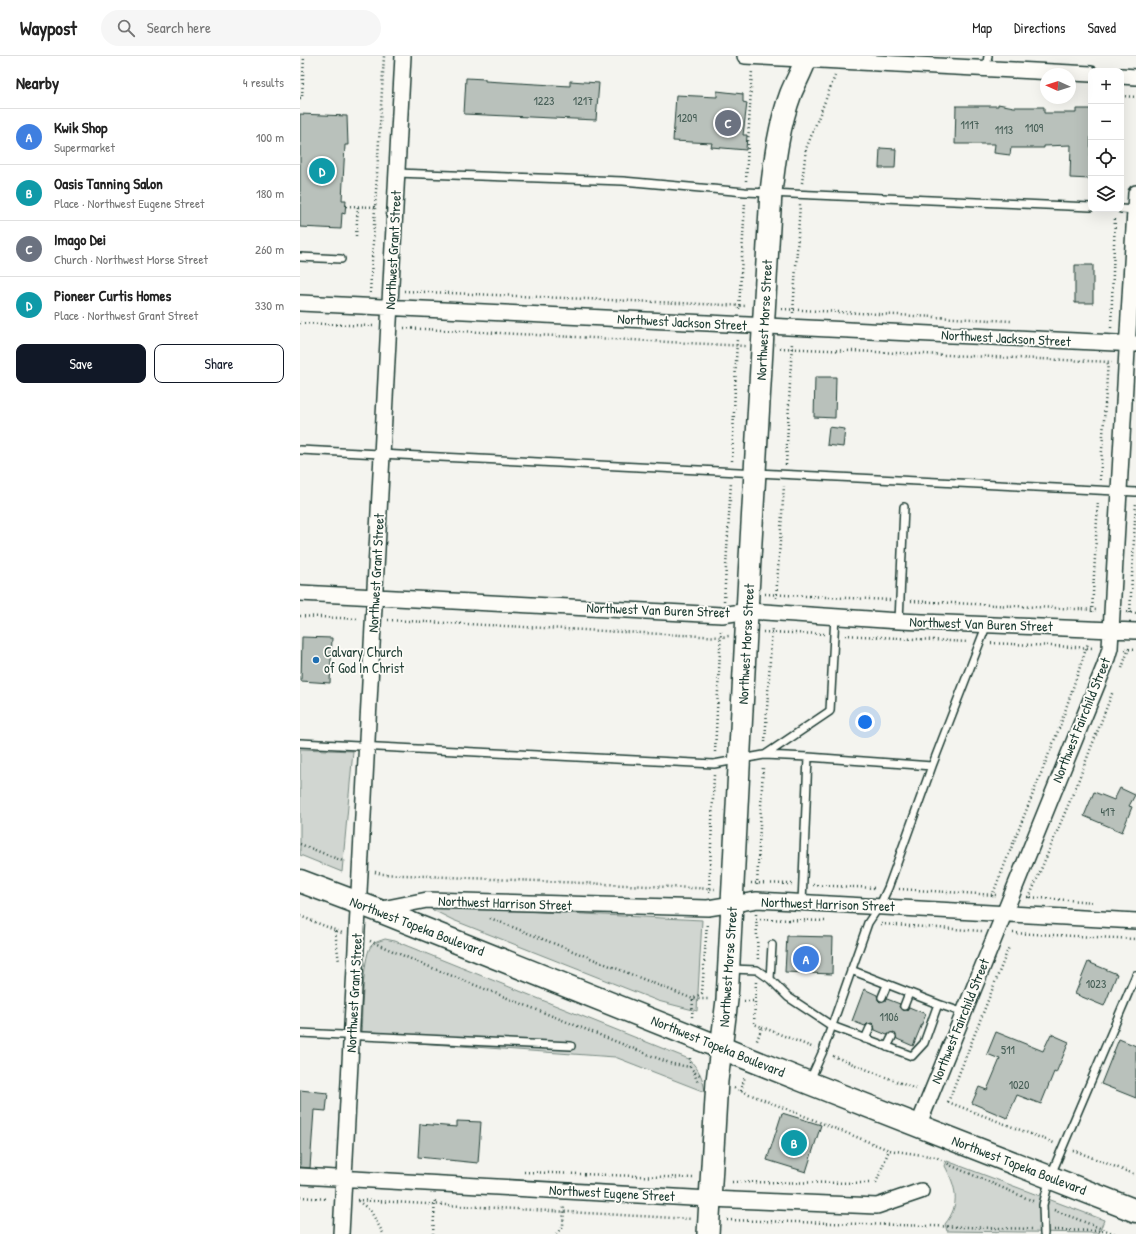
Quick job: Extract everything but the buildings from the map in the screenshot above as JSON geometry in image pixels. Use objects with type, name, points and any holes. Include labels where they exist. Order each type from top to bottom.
[{"type":"main road","name":"Northwest Morse Street","points":[[708,1227],[717,1081],[728,1000],[771,192],[775,155],[780,130],[791,93],[807,57]]},
{"type":"main road","name":"Northwest Topeka Boulevard","points":[[300,880],[691,1035],[750,1060],[1136,1211]]},
{"type":"street","name":"Northwest Grant Street","points":[[341,1234],[351,1035],[368,907],[367,748],[403,56]]},
{"type":"street","points":[[745,56],[807,57],[843,60],[987,62],[1088,74]]},
{"type":"street","points":[[1124,76],[1136,77]]},
{"type":"street","name":"Northwest Fairchild Street","points":[[918,1126],[1105,665],[1110,648],[1126,363],[1132,344],[1131,209],[1136,193]]},
{"type":"street","name":"Northwest Jackson Street","points":[[300,303],[1132,344]]},
{"type":"street","name":"Northwest Van Buren Street","points":[[300,593],[722,615],[748,603],[775,614],[1136,631]]},
{"type":"street","points":[[300,890],[328,891]]},
{"type":"street","name":"Northwest Harrison Street","points":[[368,907],[427,900],[708,908],[757,900],[985,911],[1136,921]]},
{"type":"street","name":"Northwest Eugene Street","points":[[300,1176],[564,1191],[711,1189],[877,1206],[921,1191]]},
{"type":"lane","points":[[396,173],[623,181],[746,192],[1088,208]]},
{"type":"lane","points":[[300,257],[341,259]]},
{"type":"lane","points":[[300,450],[382,456],[785,473],[1136,492]]},
{"type":"lane","points":[[899,621],[904,507]]},
{"type":"lane","points":[[764,756],[830,710],[835,616]]},
{"type":"lane","points":[[809,1083],[832,1026],[868,923],[880,906],[932,766],[988,624]]},
{"type":"lane","points":[[300,743],[367,748],[714,764],[764,756],[808,757],[932,766]]},
{"type":"lane","points":[[802,903],[808,757]]},
{"type":"lane","points":[[770,979],[772,945]]},
{"type":"lane","points":[[729,969],[757,970],[770,979],[788,997],[832,1026],[912,1056],[924,1044],[938,1004]]},
{"type":"lane","points":[[851,970],[964,1013]]},
{"type":"lane","points":[[1044,1232],[1043,1205],[1050,1177],[1136,975]]},
{"type":"lane","points":[[882,997],[887,984]]},
{"type":"lane","points":[[904,1006],[909,993]]},
{"type":"lane","points":[[865,1039],[870,1028]]},
{"type":"lane","points":[[300,1033],[571,1046]]},
{"type":"lane","points":[[887,1047],[892,1037]]},
{"type":"path","points":[[300,98],[302,98],[304,56]]},
{"type":"path","points":[[369,306],[384,56]]},
{"type":"path","points":[[693,999],[702,993],[708,908],[714,764],[732,471],[752,56]]},
{"type":"path","points":[[843,60],[806,148],[801,194],[777,594],[771,632],[756,918],[758,954],[754,1024],[930,1095],[1136,1175]]},
{"type":"path","points":[[1124,96],[1136,97]]},
{"type":"path","points":[[346,206],[394,209]]},
{"type":"path","points":[[356,236],[358,207]]},
{"type":"path","points":[[978,931],[1060,726],[1087,648],[1092,610],[1110,343],[1116,212]]},
{"type":"path","points":[[300,323],[377,326],[389,329],[405,328],[737,346],[1126,363]]},
{"type":"path","points":[[724,600],[748,603],[777,594],[1136,613]]},
{"type":"path","points":[[300,616],[721,637],[747,632],[771,632],[1136,650]]},
{"type":"path","points":[[462,878],[462,902]]},
{"type":"path","points":[[484,916],[693,999],[755,1001]]},
{"type":"path","points":[[756,918],[832,921]]},
{"type":"path","points":[[868,923],[978,931],[1136,939]]},
{"type":"path","points":[[690,1067],[693,999]]},
{"type":"path","points":[[741,1091],[762,1027]]},
{"type":"path","points":[[517,1171],[692,1178],[711,1189],[731,1182],[876,1183],[889,1150]]},
{"type":"path","points":[[434,1234],[436,1184]]},
{"type":"path","points":[[556,1234],[563,1226],[564,1191]]},
{"type":"path","points":[[357,1200],[435,1206],[564,1211],[708,1227],[1109,1232]]},
{"type":"shaded area","points":[[300,749],[353,751],[342,872],[300,855]]},
{"type":"shaded area","points":[[425,906],[702,920],[697,1011],[658,1001],[453,920]]},
{"type":"shaded area","points":[[385,939],[395,941],[689,1059],[700,1074],[705,1092],[615,1057],[361,1039],[364,976],[368,953],[372,945]]},
{"type":"shaded area","points":[[947,1161],[1104,1220],[1099,1233],[947,1231],[945,1224],[953,1209],[955,1195],[952,1181],[945,1166]]},
{"type":"place","name":"Imago Dei","points":[[728,123]]},
{"type":"place","name":"Pioneer Curtis Homes","points":[[322,171]]},
{"type":"place","name":"Calvary Church of God In Christ","points":[[316,660]]},
{"type":"place","name":"Kwik Shop","points":[[806,959]]},
{"type":"place","name":"Oasis Tanning Salon","points":[[794,1143]]}]
